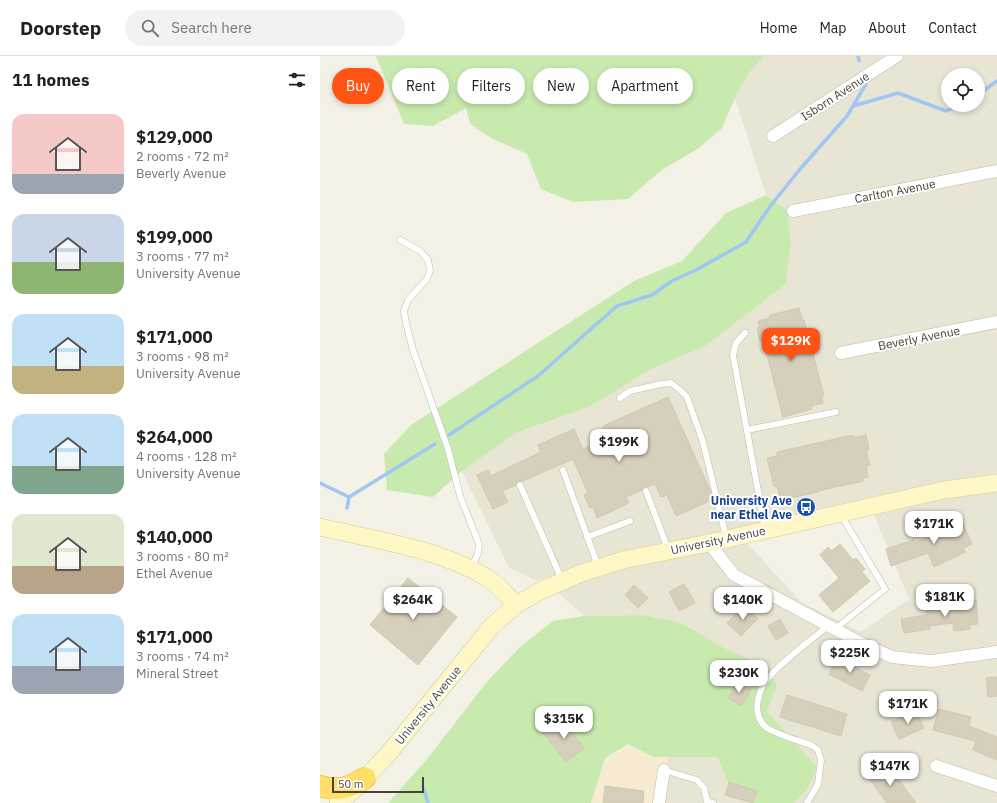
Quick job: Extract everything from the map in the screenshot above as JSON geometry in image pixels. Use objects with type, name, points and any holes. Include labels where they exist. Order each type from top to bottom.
[{"type":"highway","points":[[320,786],[334,789],[351,786],[352,794]]},
{"type":"highway","points":[[320,798],[325,803]]},
{"type":"main road","name":"University Avenue","points":[[352,794],[389,753],[492,626],[516,605],[538,592],[598,567],[623,560],[709,543],[944,490],[997,483]]},
{"type":"main road","points":[[320,527],[439,556],[471,569],[490,580],[505,592],[516,605]]},
{"type":"street","name":"Isborn Avenue","points":[[773,136],[897,56]]},
{"type":"street","name":"Carlton Avenue","points":[[793,211],[997,171]]},
{"type":"street","name":"Beverly Avenue","points":[[841,353],[997,322]]},
{"type":"street","points":[[709,543],[734,575],[877,652],[892,657],[931,661],[997,652]]},
{"type":"street","points":[[936,766],[997,786]]},
{"type":"street","points":[[659,803],[664,770]]},
{"type":"lane","points":[[400,240],[420,251],[428,260],[430,270],[426,279],[408,300],[404,311],[413,350],[448,449],[460,496],[479,544],[478,553],[471,569]]},
{"type":"lane","points":[[744,333],[736,343],[733,355],[766,530]]},
{"type":"lane","points":[[620,398],[630,392],[670,383],[687,397],[703,442],[726,539]]},
{"type":"lane","points":[[747,430],[836,412]]},
{"type":"lane","points":[[563,470],[598,567]]},
{"type":"lane","points":[[520,485],[562,581]]},
{"type":"lane","points":[[646,491],[669,551]]},
{"type":"lane","points":[[807,803],[818,784],[821,760],[818,750],[813,746],[768,728],[759,717],[757,708],[759,696],[769,677],[790,657],[885,589],[840,514]]},
{"type":"lane","points":[[588,537],[630,521]]},
{"type":"lane","points":[[664,770],[697,780],[704,788],[707,801],[713,803]]},
{"type":"shaded area","points":[[764,56],[997,56],[997,803],[794,803],[807,790],[817,767],[767,711],[777,686],[722,647],[682,623],[644,615],[584,616],[559,594],[546,578],[538,581],[509,568],[462,471],[518,432],[589,407],[651,369],[704,347],[785,285],[787,210],[766,195],[735,98],[748,74]],"holes":[[[869,503],[909,599],[861,632],[801,602],[736,531]]]},
{"type":"shaded area","points":[[628,744],[654,757],[668,757],[664,803],[591,803],[605,758]]},
{"type":"shaded area","points":[[668,757],[718,757],[729,786],[750,803],[664,803]]},
{"type":"green space","points":[[376,56],[764,56],[748,74],[735,98],[722,128],[699,148],[663,169],[628,199],[573,202],[541,189],[527,154],[491,138],[473,126],[470,123],[466,108],[433,126],[404,124],[396,104],[449,104],[449,68],[392,68],[392,95],[384,75],[384,68],[381,68]]},
{"type":"green space","points":[[766,195],[787,210],[791,245],[785,285],[704,347],[651,369],[589,407],[518,432],[462,471],[433,497],[387,490],[384,454],[411,425],[634,281],[682,261],[726,213]]},
{"type":"green space","points":[[644,615],[682,623],[722,647],[768,668],[777,686],[767,711],[817,767],[807,790],[794,803],[750,803],[729,786],[718,757],[654,757],[628,744],[605,758],[591,803],[388,803],[427,759],[486,683],[520,647],[553,621],[584,616]]},
{"type":"building","points":[[799,308],[802,320],[804,320],[824,396],[822,397],[823,403],[811,406],[812,409],[783,417],[768,359],[762,341],[760,341],[757,328],[760,327],[758,321],[770,318],[770,315]]},
{"type":"building","points":[[668,397],[710,490],[712,500],[676,516],[667,495],[661,497],[655,484],[644,487],[642,490],[626,497],[629,503],[597,518],[593,507],[590,508],[584,495],[588,493],[573,459],[523,481],[519,481],[516,485],[502,491],[508,502],[493,509],[477,475],[488,470],[491,476],[541,452],[538,445],[574,429],[583,449],[608,437],[603,426]]},
{"type":"building","points":[[853,435],[854,438],[866,435],[869,450],[866,451],[870,465],[866,466],[868,477],[862,478],[863,481],[818,492],[786,499],[786,497],[780,498],[777,486],[774,487],[767,458],[777,456],[777,452]]},
{"type":"building","points":[[960,517],[972,544],[963,548],[965,552],[934,567],[928,553],[891,566],[886,549],[914,540],[915,543],[944,530],[942,525]]},
{"type":"building","points":[[840,544],[853,560],[856,558],[865,569],[862,572],[870,581],[833,612],[819,595],[839,578],[820,555],[828,547],[832,551]]},
{"type":"building","points":[[408,578],[457,617],[418,665],[370,625]]},
{"type":"building","points":[[684,584],[695,603],[679,611],[669,592]]},
{"type":"building","points":[[634,585],[648,598],[638,608],[625,595]]},
{"type":"building","points":[[976,600],[978,624],[970,625],[970,629],[954,631],[953,623],[929,626],[930,629],[904,633],[901,619],[927,615],[926,608],[938,607],[939,610],[958,608],[958,601]]},
{"type":"building","points":[[744,605],[758,619],[741,636],[727,623]]},
{"type":"building","points":[[780,619],[788,633],[776,640],[768,626]]},
{"type":"building","points":[[837,658],[870,675],[862,691],[829,674]]},
{"type":"building","points":[[997,677],[997,696],[988,697],[986,678]]},
{"type":"building","points":[[737,682],[751,690],[741,706],[728,698]]},
{"type":"building","points":[[787,695],[847,714],[841,736],[780,717]]},
{"type":"building","points":[[939,709],[971,717],[969,726],[997,737],[997,760],[973,750],[976,741],[933,730]]},
{"type":"building","points":[[916,710],[924,728],[899,739],[891,722]]},
{"type":"building","points":[[561,719],[584,748],[566,762],[543,733]]},
{"type":"building","points":[[887,764],[916,803],[887,803],[868,777]]},
{"type":"building","points":[[729,782],[757,791],[753,803],[725,795]]},
{"type":"building","points":[[605,786],[644,791],[643,803],[603,803]]},
{"type":"waterway","points":[[858,56],[859,61]]},
{"type":"waterway","points":[[985,90],[997,81]]},
{"type":"waterway","points":[[449,435],[538,376],[617,306],[652,295],[672,281],[696,270],[746,242],[771,205],[801,168],[847,116],[866,84]]},
{"type":"waterway","points":[[853,106],[898,93],[941,109]]},
{"type":"waterway","points":[[349,497],[435,444]]},
{"type":"waterway","points":[[320,483],[349,497]]},
{"type":"waterway","points":[[347,508],[349,497]]},
{"type":"waterway","points":[[423,787],[428,803]]},
{"type":"place","name":"University Ave near Ethel Ave","points":[[806,507]]}]
